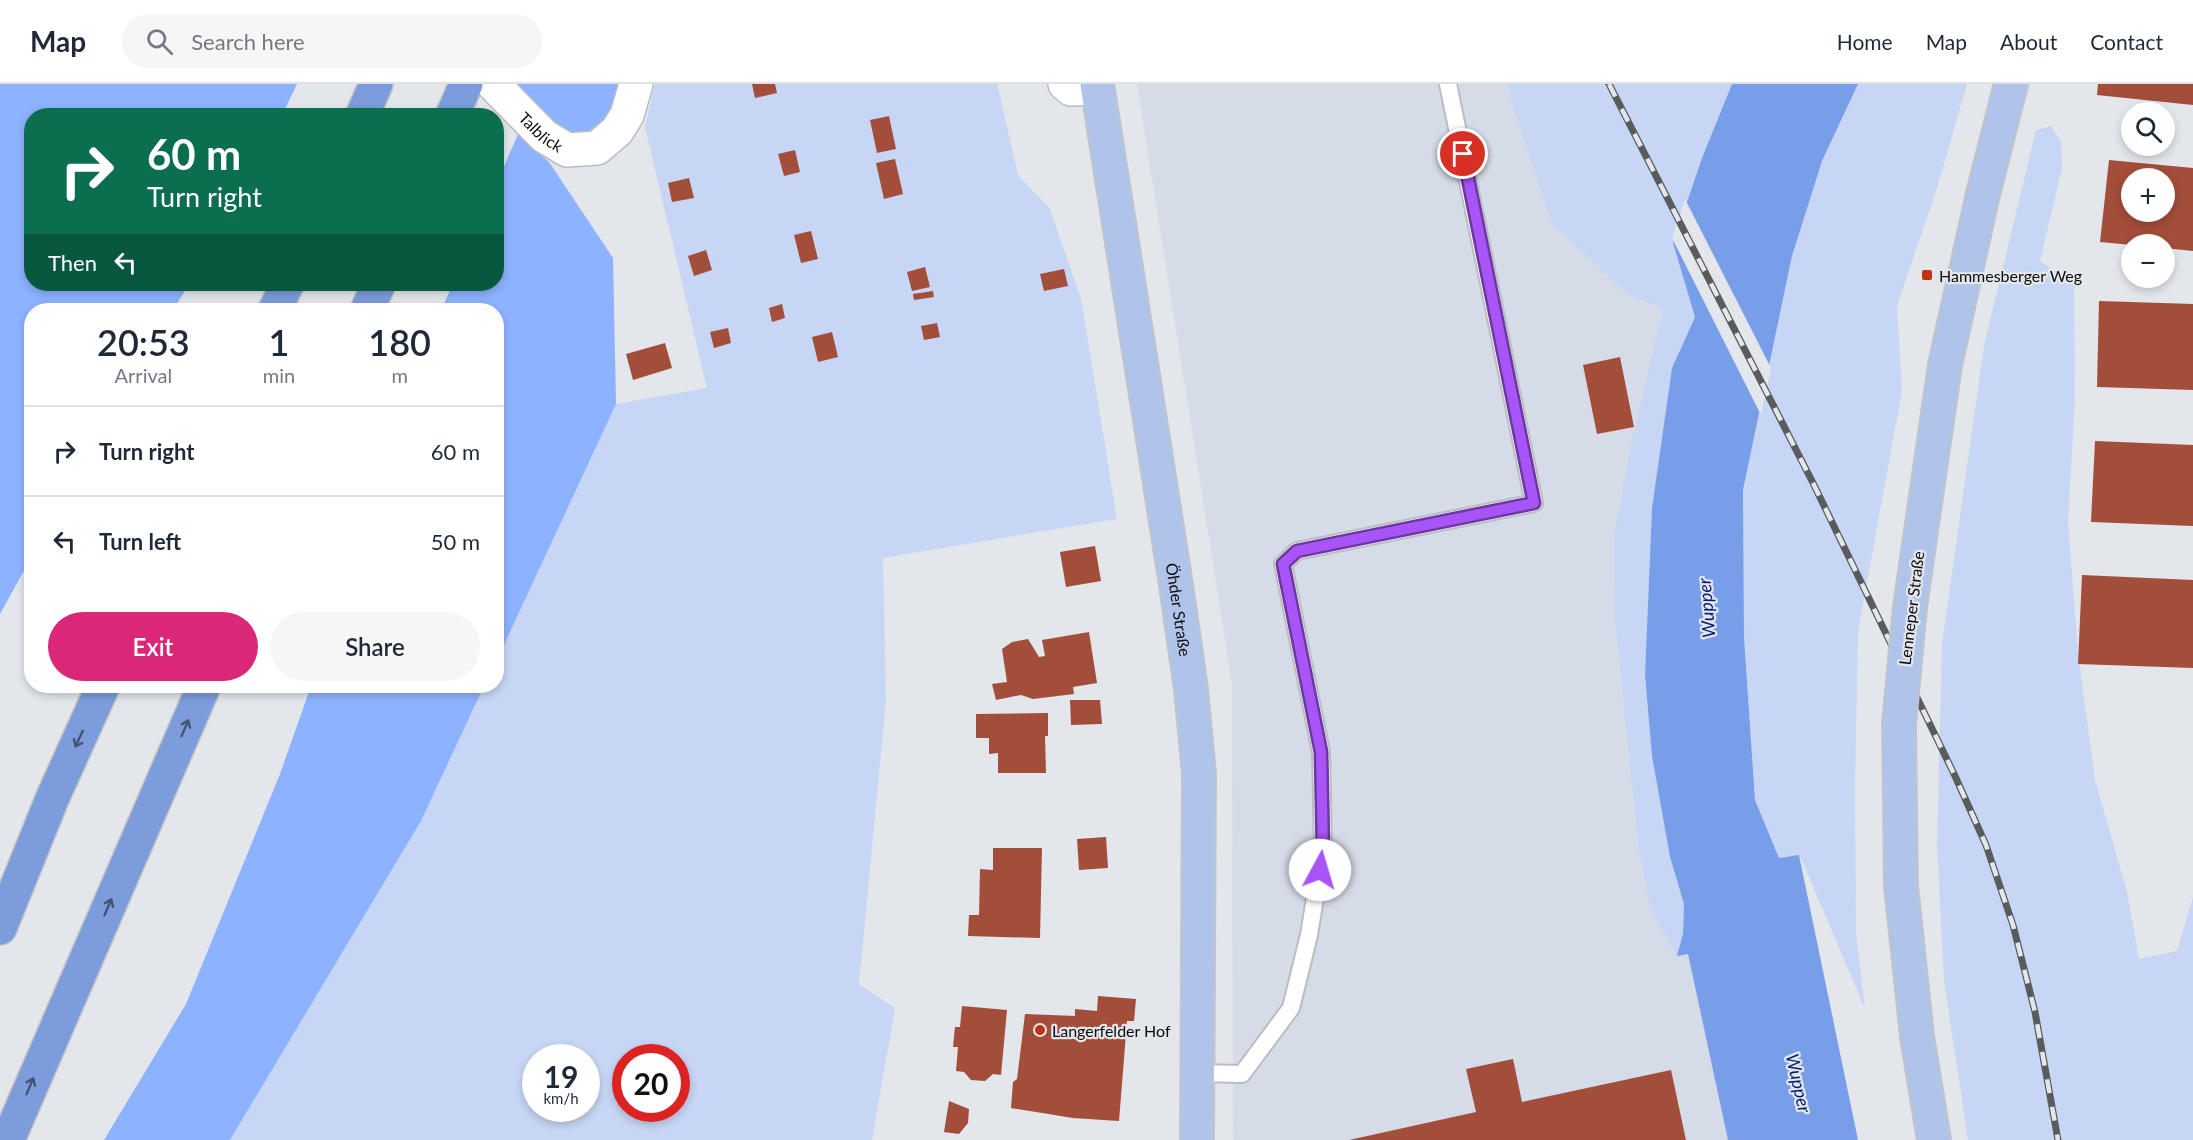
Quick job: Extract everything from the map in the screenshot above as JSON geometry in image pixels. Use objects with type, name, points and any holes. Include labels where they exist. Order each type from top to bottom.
[{"type":"highway","points":[[366,108],[376,84]]},
{"type":"highway","points":[[456,108],[466,84]]},
{"type":"highway","points":[[0,928],[52,799],[100,693]]},
{"type":"highway","points":[[8,1140],[201,693]]},
{"type":"main road","name":"Lenneper Straße","points":[[1934,1140],[1917,1036],[1901,886],[1899,724],[1910,607],[1944,364],[2011,84]]},
{"type":"main road","name":"Öhder Straße","points":[[1097,86],[1174,574],[1194,721],[1199,774],[1197,1140]]},
{"type":"street","name":"Talblick","points":[[493,84],[544,136],[567,150],[597,148],[618,131],[627,115],[636,84]]},
{"type":"street","points":[[1065,84],[1071,89],[1097,86]]},
{"type":"lane","points":[[1197,1073],[1242,1074],[1291,1008],[1309,935],[1323,849],[1321,752],[1283,564],[1297,551],[1534,503],[1449,84]]},
{"type":"shaded area","points":[[0,84],[297,84],[285,108],[24,108],[24,291],[185,291],[177,303],[24,303],[24,571],[0,614]]},
{"type":"shaded area","points":[[503,84],[623,84],[617,112],[586,138],[563,136]]},
{"type":"shaded area","points":[[655,84],[997,84],[1018,175],[1050,209],[1081,299],[1117,519],[883,558],[886,700],[859,984],[895,1008],[872,1140],[230,1140],[421,821],[481,693],[504,693],[504,645],[616,404],[707,388],[645,127]]},
{"type":"shaded area","points":[[1137,84],[1508,84],[1510,98],[1552,224],[1630,296],[1663,308],[1631,444],[1614,535],[1615,623],[1638,844],[1688,954],[1728,1140],[1233,1140],[1232,683]]},
{"type":"shaded area","points":[[1508,84],[1732,84],[1702,158],[1673,243],[1695,317],[1672,368],[1652,509],[1645,675],[1652,756],[1670,857],[1684,904],[1683,934],[1677,956],[1650,907],[1638,844],[1615,623],[1614,535],[1631,444],[1663,308],[1630,296],[1552,224],[1510,98]]},
{"type":"shaded area","points":[[1858,84],[1967,84],[1937,188],[1897,306],[1902,391],[1858,631],[1855,788],[1856,934],[1865,1009],[1800,856],[1779,858],[1755,800],[1744,637],[1743,490],[1792,256],[1822,161]]},
{"type":"shaded area","points":[[2051,126],[2061,142],[2062,168],[2040,261],[2074,284],[2075,397],[2068,522],[2078,653],[2095,780],[2127,892],[2139,959],[2177,951],[2193,897],[2193,1140],[1968,1140],[1944,981],[1937,845],[1942,644],[1984,346],[2036,130]]},
{"type":"shaded area","points":[[518,134],[549,162],[613,258],[616,404],[504,645],[504,303],[444,303],[450,291],[504,291],[504,167]]},
{"type":"shaded area","points":[[309,693],[481,693],[421,821],[230,1140],[104,1140],[186,1004],[280,774]]},
{"type":"water","name":"Wupper","points":[[1732,84],[1858,84],[1822,161],[1792,256],[1743,490],[1744,637],[1755,800],[1779,858],[1799,855],[1858,1140],[1728,1140],[1688,954],[1677,956],[1683,934],[1684,904],[1670,857],[1652,756],[1645,675],[1652,508],[1672,368],[1695,317],[1673,243],[1702,158]]},
{"type":"pier","points":[[1685,199],[1771,368],[1761,415],[1672,238]]},
{"type":"building","points":[[752,84],[775,84],[777,93],[755,98]]},
{"type":"building","points":[[2098,84],[2193,84],[2193,105],[2097,95]]},
{"type":"building","points":[[889,116],[896,149],[877,153],[870,120]]},
{"type":"building","points":[[795,150],[800,172],[784,176],[778,154]]},
{"type":"building","points":[[895,159],[903,194],[884,199],[876,163]]},
{"type":"building","points":[[2109,160],[2193,168],[2193,251],[2175,249],[2175,234],[2121,234],[2121,244],[2100,242]]},
{"type":"building","points":[[689,178],[694,198],[672,202],[668,183]]},
{"type":"building","points":[[811,231],[818,259],[801,263],[794,235]]},
{"type":"building","points":[[706,250],[712,270],[694,276],[688,256]]},
{"type":"building","points":[[925,267],[930,287],[912,291],[907,272]]},
{"type":"building","points":[[1064,269],[1068,286],[1044,291],[1040,274]]},
{"type":"building","points":[[933,291],[934,297],[914,300],[913,294]]},
{"type":"building","points":[[2099,301],[2193,304],[2193,390],[2097,387]]},
{"type":"building","points":[[782,304],[785,318],[772,322],[769,308]]},
{"type":"building","points":[[937,323],[940,337],[924,340],[921,326]]},
{"type":"building","points":[[728,328],[731,343],[714,348],[710,332]]},
{"type":"building","points":[[832,332],[838,357],[818,362],[812,337]]},
{"type":"building","points":[[665,343],[672,368],[633,380],[626,354]]},
{"type":"building","points":[[1620,357],[1634,427],[1597,434],[1583,365]]},
{"type":"building","points":[[2095,441],[2193,445],[2193,526],[2091,522]]},
{"type":"building","points":[[1095,546],[1101,581],[1066,587],[1060,552]]},
{"type":"building","points":[[2082,575],[2193,580],[2193,668],[2078,664]]},
{"type":"building","points":[[1089,632],[1097,683],[1073,687],[1074,694],[1033,699],[1021,695],[996,700],[992,684],[1007,682],[1002,649],[1012,642],[1028,639],[1039,657],[1045,656],[1042,640]]},
{"type":"building","points":[[1070,700],[1100,700],[1102,724],[1071,725]]},
{"type":"building","points":[[1048,713],[1048,736],[1045,736],[1046,773],[998,773],[998,753],[989,754],[989,738],[976,738],[976,714]]},
{"type":"building","points":[[1106,837],[1108,868],[1079,870],[1077,839]]},
{"type":"building","points":[[993,848],[1042,848],[1040,938],[968,936],[969,915],[979,915],[980,869],[993,870]]},
{"type":"building","points":[[1098,996],[1136,999],[1134,1021],[1127,1021],[1119,1121],[1073,1118],[1011,1108],[1013,1082],[1017,1079],[1025,1014],[1075,1016],[1075,1009],[1097,1011]]},
{"type":"building","points":[[962,1006],[1007,1010],[1001,1075],[993,1074],[985,1081],[971,1080],[964,1072],[956,1071],[958,1047],[953,1047],[955,1027],[960,1027]]},
{"type":"building","points":[[1513,1059],[1522,1102],[1671,1070],[1686,1140],[1349,1140],[1476,1112],[1466,1069]]},
{"type":"building","points":[[949,1101],[969,1109],[968,1123],[959,1134],[944,1132]]},
{"type":"railway","points":[[1609,84],[1813,483],[1986,845],[2013,925],[2035,1012],[2058,1140]]},
{"type":"place","name":"Hammesberger Weg","points":[[1927,275]]},
{"type":"place","name":"Langerfelder Hof","points":[[1040,1030]]},
{"type":"route","points":[[1320,870],[1323,849],[1321,752],[1283,564],[1297,551],[1534,503],[1463,154]]}]
